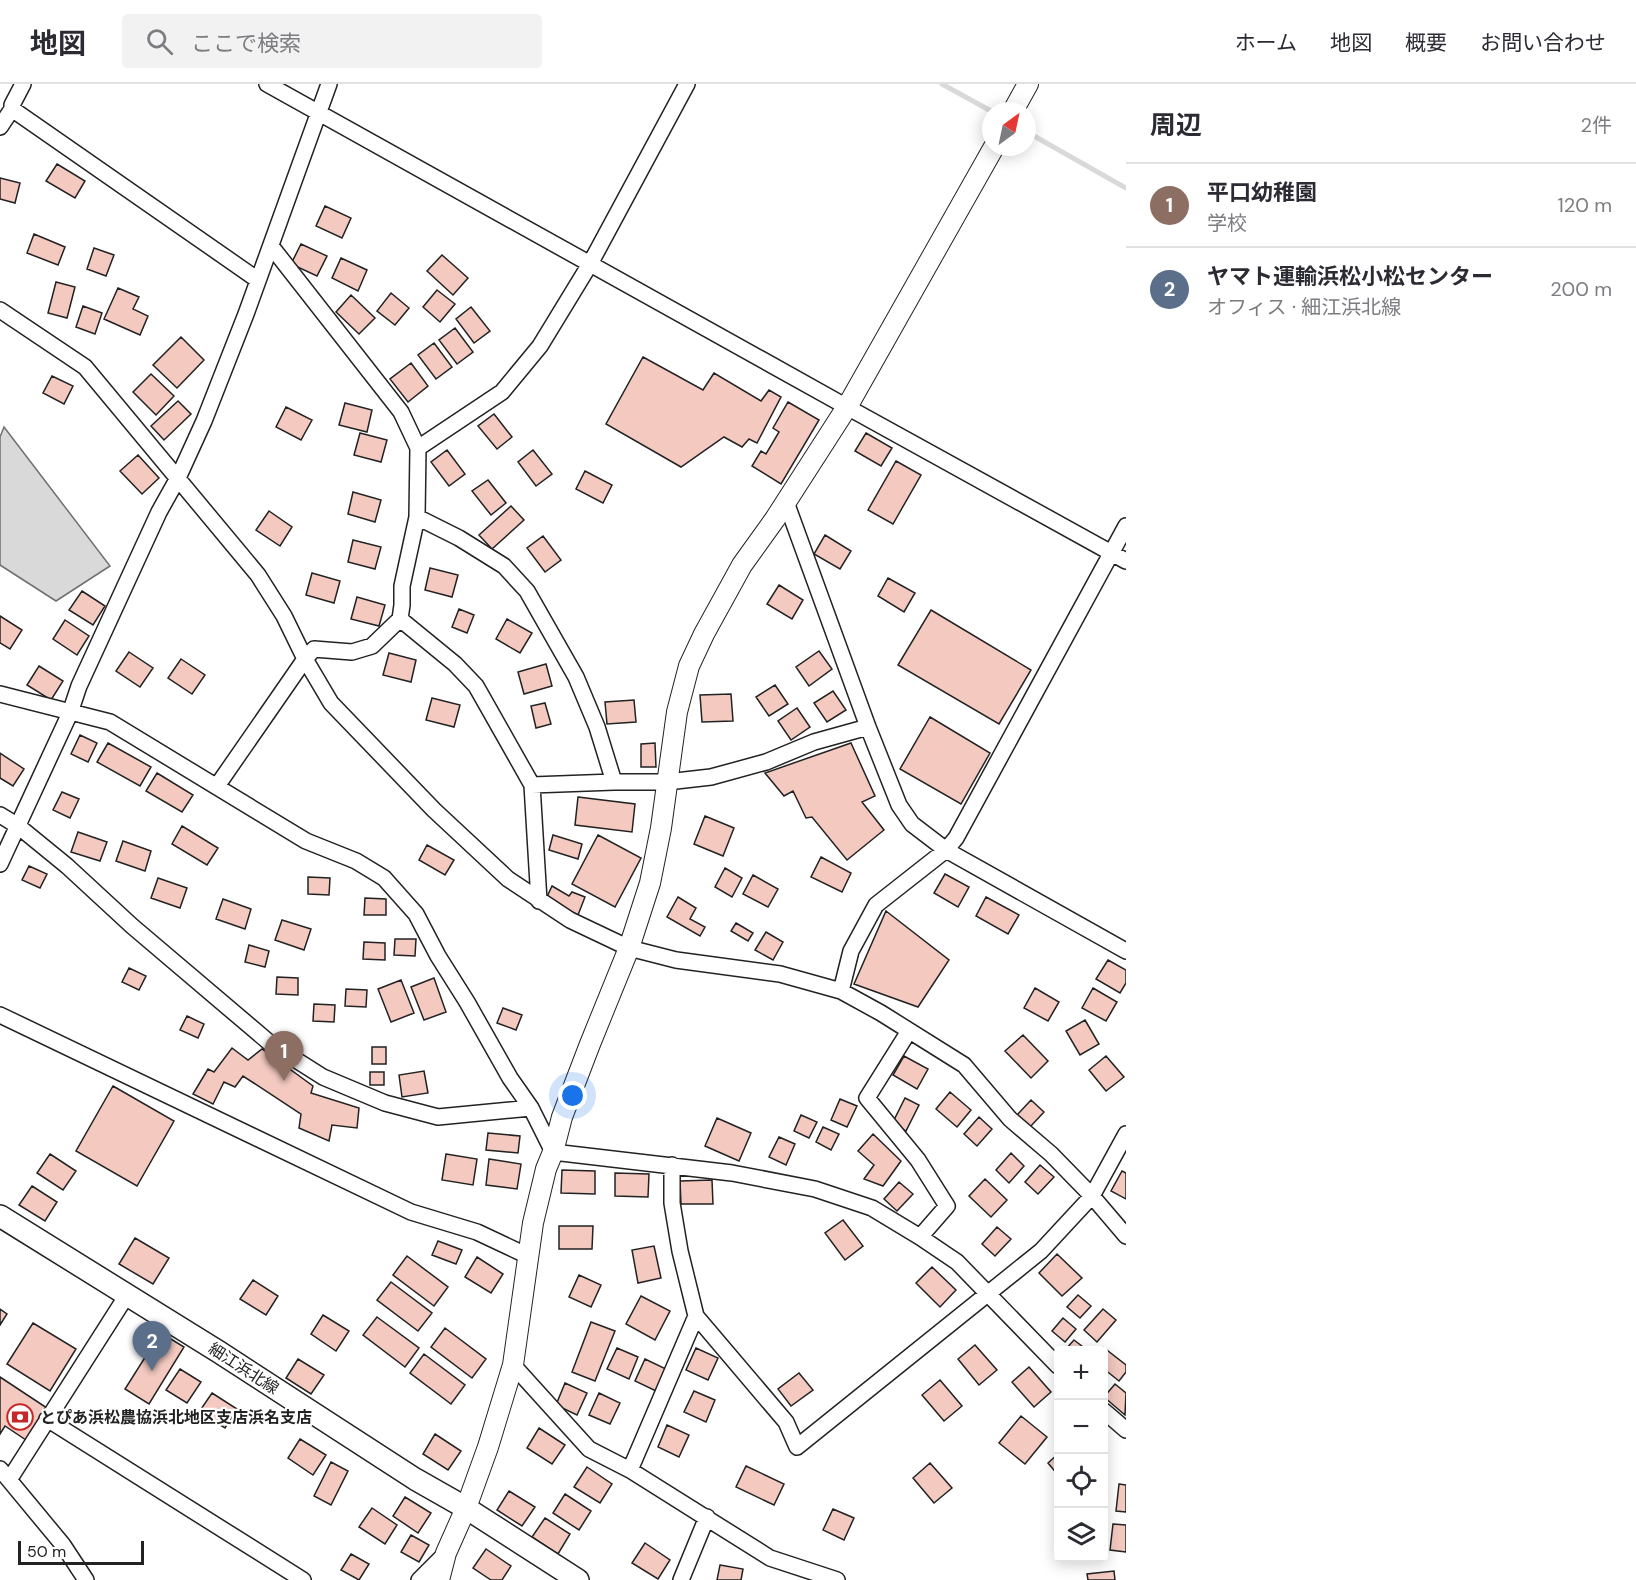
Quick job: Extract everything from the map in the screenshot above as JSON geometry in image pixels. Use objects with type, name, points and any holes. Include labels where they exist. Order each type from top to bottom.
[{"type":"main road","name":"細江浜北線","points":[[0,1216],[578,1580]]},
{"type":"street","points":[[0,127],[12,109],[23,84]]},
{"type":"street","points":[[267,84],[1126,561]]},
{"type":"street","points":[[0,864],[70,713],[79,686],[159,512],[178,478],[223,376],[329,84]]},
{"type":"street","points":[[418,448],[502,392],[540,346],[590,264],[687,84]]},
{"type":"street","points":[[1018,102],[1028,84]]},
{"type":"street","points":[[12,109],[258,280]]},
{"type":"street","points":[[439,1580],[446,1553],[466,1508],[488,1447],[513,1365],[528,1256],[543,1180],[566,1107],[629,948],[650,883],[677,712],[689,666],[742,565],[847,407],[989,156]]},
{"type":"street","points":[[217,786],[305,659],[315,649],[352,652],[372,646],[400,618],[402,586],[417,518],[418,448],[401,412],[271,246]]},
{"type":"street","points":[[0,310],[85,367],[258,575],[284,616],[305,659],[331,703],[426,802],[508,879],[570,920],[629,948],[676,960],[780,974],[841,991],[964,1065],[1010,1119],[1051,1155],[1125,1233]]},
{"type":"street","points":[[786,502],[868,727],[899,805],[912,824],[946,850],[1126,951]]},
{"type":"street","points":[[417,518],[459,538],[504,566],[527,591],[576,678],[597,727],[614,782]]},
{"type":"street","points":[[841,991],[851,951],[876,905],[946,850],[956,838],[1126,526]]},
{"type":"street","points":[[400,618],[455,664],[476,686],[532,785],[539,901]]},
{"type":"street","points":[[0,694],[110,722],[306,841],[356,861],[384,878],[416,914],[510,1078],[531,1108],[553,1152]]},
{"type":"street","points":[[532,785],[667,782],[722,774],[766,762],[814,742],[868,727]]},
{"type":"street","points":[[0,815],[18,826],[271,1044],[323,1077],[385,1104],[438,1117],[531,1108]]},
{"type":"street","points":[[0,1014],[411,1212],[477,1232],[528,1256]]},
{"type":"street","points":[[909,1031],[867,1098],[918,1160],[947,1206],[920,1237]]},
{"type":"street","points":[[672,1165],[672,1203],[680,1251],[696,1316],[786,1422],[797,1447],[1041,1251],[1092,1196],[1126,1134]]},
{"type":"street","points":[[553,1152],[732,1173],[815,1189],[872,1208],[957,1262],[1054,1361]]},
{"type":"street","points":[[86,1580],[63,1545],[4,1475],[48,1419],[127,1295]]},
{"type":"street","points":[[630,1470],[696,1316]]},
{"type":"street","points":[[513,1365],[589,1449],[630,1470],[770,1558],[837,1580]]},
{"type":"street","points":[[1108,1414],[1126,1430]]},
{"type":"street","points":[[48,1419],[303,1580]]},
{"type":"street","points":[[681,1580],[707,1517]]},
{"type":"street","points":[[419,1580],[446,1553]]},
{"type":"shaded area","points":[[4,427],[110,566],[56,601],[0,565],[0,437]]},
{"type":"building","points":[[57,164],[85,181],[75,198],[46,181]]},
{"type":"building","points":[[0,178],[20,183],[15,203],[0,199]]},
{"type":"building","points":[[325,206],[351,218],[342,238],[316,226]]},
{"type":"building","points":[[34,234],[65,247],[58,265],[27,253]]},
{"type":"building","points":[[301,244],[327,256],[317,276],[291,264]]},
{"type":"building","points":[[94,248],[114,255],[106,276],[87,269]]},
{"type":"building","points":[[442,255],[468,278],[453,295],[427,271]]},
{"type":"building","points":[[341,258],[367,270],[358,291],[332,278]]},
{"type":"building","points":[[56,282],[75,287],[67,318],[48,313]]},
{"type":"building","points":[[118,288],[139,297],[133,309],[148,316],[140,335],[104,319]]},
{"type":"building","points":[[437,290],[455,304],[440,322],[423,307]]},
{"type":"building","points":[[391,293],[409,308],[395,325],[377,311]]},
{"type":"building","points":[[351,295],[375,318],[359,334],[336,312]]},
{"type":"building","points":[[83,306],[102,313],[95,334],[76,327]]},
{"type":"building","points":[[471,307],[490,331],[474,343],[456,319]]},
{"type":"building","points":[[455,328],[473,352],[457,364],[439,340]]},
{"type":"building","points":[[181,337],[204,360],[177,388],[153,365]]},
{"type":"building","points":[[434,343],[452,367],[436,379],[418,355]]},
{"type":"building","points":[[643,357],[703,390],[714,373],[761,401],[769,390],[781,397],[757,443],[749,439],[742,447],[724,437],[681,467],[606,424]]},
{"type":"building","points":[[411,363],[428,386],[408,402],[390,379]]},
{"type":"building","points":[[151,374],[174,396],[156,415],[133,392]]},
{"type":"building","points":[[52,376],[73,386],[64,404],[43,393]]},
{"type":"building","points":[[178,401],[191,414],[164,440],[151,426]]},
{"type":"building","points":[[788,402],[819,420],[781,484],[752,466],[761,451],[766,454],[779,432],[773,428]]},
{"type":"building","points":[[345,403],[372,410],[367,432],[339,425]]},
{"type":"building","points":[[286,407],[312,420],[301,440],[276,427]]},
{"type":"building","points":[[494,414],[512,437],[497,449],[478,426]]},
{"type":"building","points":[[360,433],[387,440],[381,462],[354,455]]},
{"type":"building","points":[[866,433],[892,448],[881,466],[855,451]]},
{"type":"building","points":[[447,450],[465,474],[449,486],[431,462]]},
{"type":"building","points":[[533,450],[552,474],[536,486],[518,462]]},
{"type":"building","points":[[138,455],[159,478],[142,494],[120,471]]},
{"type":"building","points":[[896,461],[921,475],[893,524],[868,510]]},
{"type":"building","points":[[585,471],[612,485],[603,503],[576,489]]},
{"type":"building","points":[[488,480],[506,503],[491,515],[472,491]]},
{"type":"building","points":[[353,492],[381,500],[375,522],[348,514]]},
{"type":"building","points":[[511,506],[524,520],[492,549],[479,535]]},
{"type":"building","points":[[269,511],[292,527],[280,546],[256,530]]},
{"type":"building","points":[[825,535],[851,551],[840,569],[814,554]]},
{"type":"building","points":[[543,536],[561,560],[545,572],[527,548]]},
{"type":"building","points":[[353,540],[381,547],[375,569],[348,562]]},
{"type":"building","points":[[430,568],[458,575],[452,597],[425,590]]},
{"type":"building","points":[[312,573],[340,581],[334,603],[306,595]]},
{"type":"building","points":[[888,578],[915,593],[904,612],[878,596]]},
{"type":"building","points":[[779,585],[803,600],[792,619],[767,604]]},
{"type":"building","points":[[82,591],[105,606],[93,625],[69,610]]},
{"type":"building","points":[[357,597],[385,605],[379,626],[351,619]]},
{"type":"building","points":[[459,609],[474,615],[467,633],[452,627]]},
{"type":"building","points":[[931,610],[1031,670],[999,724],[898,665]]},
{"type":"building","points":[[0,616],[22,630],[10,649],[0,643]]},
{"type":"building","points":[[507,619],[532,633],[520,653],[496,639]]},
{"type":"building","points":[[65,620],[89,636],[77,655],[53,639]]},
{"type":"building","points":[[819,651],[832,669],[809,686],[796,667]]},
{"type":"building","points":[[129,652],[153,668],[140,687],[116,671]]},
{"type":"building","points":[[389,653],[416,660],[411,682],[383,675]]},
{"type":"building","points":[[181,659],[205,675],[192,694],[168,678]]},
{"type":"building","points":[[546,664],[552,686],[524,694],[518,672]]},
{"type":"building","points":[[39,666],[63,681],[51,700],[27,685]]},
{"type":"building","points":[[775,685],[788,704],[769,716],[756,697]]},
{"type":"building","points":[[833,691],[846,710],[827,722],[814,703]]},
{"type":"building","points":[[731,694],[733,721],[702,722],[700,695]]},
{"type":"building","points":[[432,698],[460,705],[454,727],[426,720]]},
{"type":"building","points":[[634,700],[636,722],[607,724],[605,702]]},
{"type":"building","points":[[545,703],[551,724],[536,728],[531,706]]},
{"type":"building","points":[[797,708],[810,727],[791,740],[778,721]]},
{"type":"building","points":[[930,717],[990,753],[961,804],[900,769]]},
{"type":"building","points":[[80,735],[97,743],[88,762],[71,754]]},
{"type":"building","points":[[108,743],[151,767],[140,786],[97,762]]},
{"type":"building","points":[[655,743],[656,767],[641,767],[641,744]]},
{"type":"building","points":[[851,743],[875,796],[862,802],[884,830],[847,860],[812,817],[806,818],[793,791],[784,796],[765,773]]},
{"type":"building","points":[[0,753],[24,769],[13,786],[0,778]]},
{"type":"building","points":[[157,773],[193,795],[182,812],[146,791]]},
{"type":"building","points":[[62,792],[79,799],[70,818],[53,810]]},
{"type":"building","points":[[578,797],[635,804],[632,832],[575,825]]},
{"type":"building","points":[[705,816],[734,828],[723,856],[694,844]]},
{"type":"building","points":[[182,826],[218,848],[207,865],[172,844]]},
{"type":"building","points":[[78,832],[107,842],[100,861],[71,852]]},
{"type":"building","points":[[553,835],[582,844],[578,859],[549,850]]},
{"type":"building","points":[[598,835],[641,858],[615,907],[572,884]]},
{"type":"building","points":[[123,841],[151,851],[145,871],[116,861]]},
{"type":"building","points":[[427,845],[454,860],[445,875],[419,860]]},
{"type":"building","points":[[821,857],[851,873],[842,892],[811,877]]},
{"type":"building","points":[[29,866],[47,874],[40,888],[22,880]]},
{"type":"building","points":[[725,868],[742,878],[732,897],[715,887]]},
{"type":"building","points":[[945,874],[969,887],[958,907],[934,893]]},
{"type":"building","points":[[753,875],[778,889],[768,907],[743,894]]},
{"type":"building","points":[[308,877],[330,878],[329,895],[308,894]]},
{"type":"building","points":[[158,878],[187,888],[180,908],[151,898]]},
{"type":"building","points":[[552,886],[569,896],[572,892],[585,897],[578,915],[546,899]]},
{"type":"building","points":[[678,897],[696,908],[690,919],[705,927],[700,936],[667,917]]},
{"type":"building","points":[[986,897],[1019,915],[1008,934],[976,916]]},
{"type":"building","points":[[365,898],[386,899],[386,915],[364,915]]},
{"type":"building","points":[[223,899],[251,909],[245,929],[216,919]]},
{"type":"building","points":[[886,911],[949,960],[918,1007],[854,984]]},
{"type":"building","points":[[282,920],[311,929],[304,950],[275,940]]},
{"type":"building","points":[[736,923],[753,933],[748,941],[731,931]]},
{"type":"building","points":[[766,932],[783,942],[773,960],[755,950]]},
{"type":"building","points":[[395,939],[416,939],[415,956],[394,955]]},
{"type":"building","points":[[364,942],[385,943],[385,960],[363,959]]},
{"type":"building","points":[[249,945],[269,951],[265,967],[245,962]]},
{"type":"building","points":[[1108,960],[1126,970],[1126,983],[1120,993],[1096,979]]},
{"type":"building","points":[[129,968],[146,976],[139,990],[122,982]]},
{"type":"building","points":[[277,977],[298,978],[298,995],[276,994]]},
{"type":"building","points":[[434,978],[446,1012],[424,1020],[411,987]]},
{"type":"building","points":[[401,980],[414,1013],[391,1022],[378,989]]},
{"type":"building","points":[[1035,988],[1059,1002],[1048,1021],[1024,1008]]},
{"type":"building","points":[[1093,988],[1117,1002],[1106,1021],[1082,1008]]},
{"type":"building","points":[[346,989],[367,990],[366,1007],[345,1006]]},
{"type":"building","points":[[314,1004],[335,1005],[334,1022],[313,1021]]},
{"type":"building","points":[[503,1008],[522,1015],[516,1030],[497,1023]]},
{"type":"building","points":[[187,1016],[204,1024],[198,1038],[180,1030]]},
{"type":"building","points":[[1085,1020],[1099,1044],[1080,1055],[1066,1031]]},
{"type":"building","points":[[1023,1035],[1048,1061],[1031,1078],[1005,1051]]},
{"type":"building","points":[[372,1047],[386,1047],[386,1064],[372,1064]]},
{"type":"building","points":[[232,1048],[248,1060],[262,1049],[313,1086],[311,1093],[359,1108],[357,1128],[332,1125],[329,1141],[299,1128],[301,1114],[243,1076],[235,1087],[224,1082],[213,1104],[193,1094],[208,1069],[214,1072]]},
{"type":"building","points":[[904,1056],[928,1069],[917,1089],[893,1075]]},
{"type":"building","points":[[1106,1056],[1124,1077],[1106,1091],[1089,1070]]},
{"type":"building","points":[[424,1071],[428,1093],[402,1097],[399,1075]]},
{"type":"building","points":[[370,1072],[384,1072],[384,1085],[370,1085]]},
{"type":"building","points":[[113,1086],[174,1121],[137,1186],[76,1151]]},
{"type":"building","points":[[950,1092],[971,1110],[957,1127],[936,1109]]},
{"type":"building","points":[[905,1098],[919,1105],[906,1131],[892,1124]]},
{"type":"building","points":[[840,1099],[857,1106],[847,1127],[831,1120]]},
{"type":"building","points":[[1031,1100],[1044,1112],[1030,1127],[1017,1115]]},
{"type":"building","points":[[801,1115],[817,1122],[809,1138],[794,1131]]},
{"type":"building","points":[[979,1117],[992,1129],[977,1146],[964,1134]]},
{"type":"building","points":[[717,1118],[751,1133],[739,1161],[705,1146]]},
{"type":"building","points":[[823,1127],[839,1134],[831,1150],[816,1142]]},
{"type":"building","points":[[488,1133],[520,1136],[518,1153],[486,1150]]},
{"type":"building","points":[[873,1134],[901,1161],[883,1186],[864,1179],[874,1165],[858,1151]]},
{"type":"building","points":[[779,1137],[795,1144],[786,1165],[769,1157]]},
{"type":"building","points":[[1011,1153],[1024,1166],[1009,1183],[996,1170]]},
{"type":"building","points":[[50,1154],[76,1171],[63,1190],[37,1173]]},
{"type":"building","points":[[446,1154],[477,1159],[473,1185],[442,1180]]},
{"type":"building","points":[[489,1159],[521,1164],[517,1189],[486,1185]]},
{"type":"building","points":[[1040,1165],[1054,1177],[1038,1194],[1025,1182]]},
{"type":"building","points":[[562,1170],[595,1171],[595,1194],[561,1193]]},
{"type":"building","points":[[1122,1171],[1126,1173],[1126,1199],[1111,1191]]},
{"type":"building","points":[[615,1173],[649,1174],[648,1197],[615,1196]]},
{"type":"building","points":[[985,1179],[1007,1200],[991,1217],[969,1196]]},
{"type":"building","points":[[712,1180],[713,1204],[681,1204],[680,1181]]},
{"type":"building","points":[[899,1182],[913,1194],[897,1211],[884,1199]]},
{"type":"building","points":[[32,1186],[57,1202],[45,1221],[19,1205]]},
{"type":"building","points":[[843,1220],[863,1246],[845,1260],[825,1233]]},
{"type":"building","points":[[559,1226],[593,1226],[592,1249],[559,1249]]},
{"type":"building","points":[[997,1227],[1011,1239],[995,1256],[982,1244]]},
{"type":"building","points":[[135,1238],[169,1258],[153,1284],[119,1264]]},
{"type":"building","points":[[438,1241],[462,1250],[456,1264],[432,1255]]},
{"type":"building","points":[[654,1246],[661,1278],[638,1283],[632,1250]]},
{"type":"building","points":[[1057,1254],[1082,1278],[1062,1296],[1039,1273]]},
{"type":"building","points":[[407,1256],[448,1287],[434,1306],[393,1275]]},
{"type":"building","points":[[477,1257],[503,1274],[491,1293],[465,1277]]},
{"type":"building","points":[[932,1267],[956,1290],[940,1307],[916,1283]]},
{"type":"building","points":[[579,1275],[601,1285],[591,1307],[569,1297]]},
{"type":"building","points":[[253,1280],[278,1296],[266,1315],[240,1299]]},
{"type":"building","points":[[391,1282],[432,1313],[418,1331],[377,1300]]},
{"type":"building","points":[[1078,1295],[1091,1306],[1080,1318],[1067,1307]]},
{"type":"building","points":[[641,1296],[670,1311],[655,1340],[626,1324]]},
{"type":"building","points":[[0,1309],[7,1314],[0,1325]]},
{"type":"building","points":[[1103,1309],[1116,1320],[1097,1342],[1084,1330]]},
{"type":"building","points":[[323,1315],[349,1331],[336,1351],[311,1334]]},
{"type":"building","points":[[377,1317],[419,1348],[405,1367],[363,1335]]},
{"type":"building","points":[[1063,1318],[1076,1329],[1065,1342],[1052,1331]]},
{"type":"building","points":[[591,1322],[615,1331],[595,1381],[572,1372]]},
{"type":"building","points":[[33,1323],[76,1349],[50,1391],[7,1364]]},
{"type":"building","points":[[445,1328],[486,1359],[472,1378],[431,1347]]},
{"type":"building","points":[[166,1336],[184,1347],[149,1404],[125,1389],[149,1351],[154,1354]]},
{"type":"building","points":[[1074,1340],[1082,1346],[1069,1346]]},
{"type":"building","points":[[975,1345],[997,1370],[979,1385],[958,1359]]},
{"type":"building","points":[[617,1348],[638,1357],[629,1379],[607,1369]]},
{"type":"building","points":[[696,1348],[718,1358],[708,1380],[686,1370]]},
{"type":"building","points":[[1108,1351],[1126,1365],[1126,1372],[1119,1381],[1108,1372]]},
{"type":"building","points":[[424,1354],[465,1385],[451,1404],[410,1373]]},
{"type":"building","points":[[298,1359],[324,1375],[311,1394],[286,1378]]},
{"type":"building","points":[[645,1359],[666,1369],[656,1391],[635,1381]]},
{"type":"building","points":[[1029,1367],[1051,1392],[1034,1407],[1012,1382]]},
{"type":"building","points":[[180,1369],[201,1382],[187,1403],[166,1390]]},
{"type":"building","points":[[799,1373],[813,1390],[791,1406],[778,1389]]},
{"type":"building","name":"とぴあ浜松農協浜北地区支店浜名支店","points":[[0,1377],[47,1408],[26,1440],[5,1426],[0,1434]]},
{"type":"building","points":[[940,1380],[962,1406],[944,1421],[922,1395]]},
{"type":"building","points":[[565,1383],[587,1393],[577,1415],[556,1405]]},
{"type":"building","points":[[1115,1384],[1126,1393],[1125,1415],[1108,1400],[1108,1392]]},
{"type":"building","points":[[694,1391],[715,1400],[706,1422],[684,1412]]},
{"type":"building","points":[[212,1393],[237,1409],[225,1428],[199,1412]]},
{"type":"building","points":[[599,1393],[620,1403],[610,1424],[589,1415]]},
{"type":"building","points":[[1021,1416],[1047,1437],[1025,1464],[999,1443]]},
{"type":"building","points":[[667,1425],[689,1435],[679,1457],[658,1447]]},
{"type":"building","points":[[539,1428],[565,1445],[552,1464],[527,1448]]},
{"type":"building","points":[[435,1434],[461,1451],[448,1470],[423,1454]]},
{"type":"building","points":[[300,1439],[326,1455],[313,1475],[288,1458]]},
{"type":"building","points":[[1054,1458],[1054,1470],[1048,1463]]},
{"type":"building","points":[[331,1462],[348,1471],[331,1505],[314,1496]]},
{"type":"building","points":[[930,1463],[952,1488],[934,1503],[913,1478]]},
{"type":"building","points":[[746,1466],[784,1484],[774,1505],[736,1487]]},
{"type":"building","points":[[587,1467],[612,1484],[600,1503],[574,1487]]},
{"type":"building","points":[[1119,1484],[1126,1485],[1126,1512],[1116,1511]]},
{"type":"building","points":[[509,1491],[535,1507],[522,1526],[497,1510]]},
{"type":"building","points":[[565,1494],[591,1511],[579,1530],[553,1513]]},
{"type":"building","points":[[405,1497],[431,1513],[418,1533],[393,1516]]},
{"type":"building","points":[[372,1508],[397,1525],[385,1544],[359,1527]]},
{"type":"building","points":[[833,1509],[854,1518],[844,1540],[823,1530]]},
{"type":"building","points":[[545,1518],[570,1534],[558,1554],[532,1537]]},
{"type":"building","points":[[1113,1524],[1126,1525],[1126,1552],[1110,1550]]},
{"type":"building","points":[[411,1535],[429,1545],[419,1562],[401,1552]]},
{"type":"building","points":[[645,1543],[670,1560],[658,1579],[632,1563]]},
{"type":"building","points":[[486,1549],[511,1566],[502,1580],[491,1580],[473,1568]]},
{"type":"building","points":[[351,1554],[369,1564],[359,1580],[341,1570]]},
{"type":"building","points":[[720,1565],[743,1569],[741,1580],[717,1580]]},
{"type":"building","points":[[1114,1571],[1115,1580],[1088,1580],[1087,1574]]},
{"type":"waterway","points":[[942,84],[982,106]]},
{"type":"waterway","points":[[1036,137],[1126,188]]},
{"type":"place","name":"平口幼稚園","points":[[284,1081]]},
{"type":"place","name":"ヤマト運輸浜松小松センター","points":[[152,1371]]},
{"type":"place","name":"とぴあ浜松農協浜北地区支店浜名支店","points":[[20,1417]]}]
